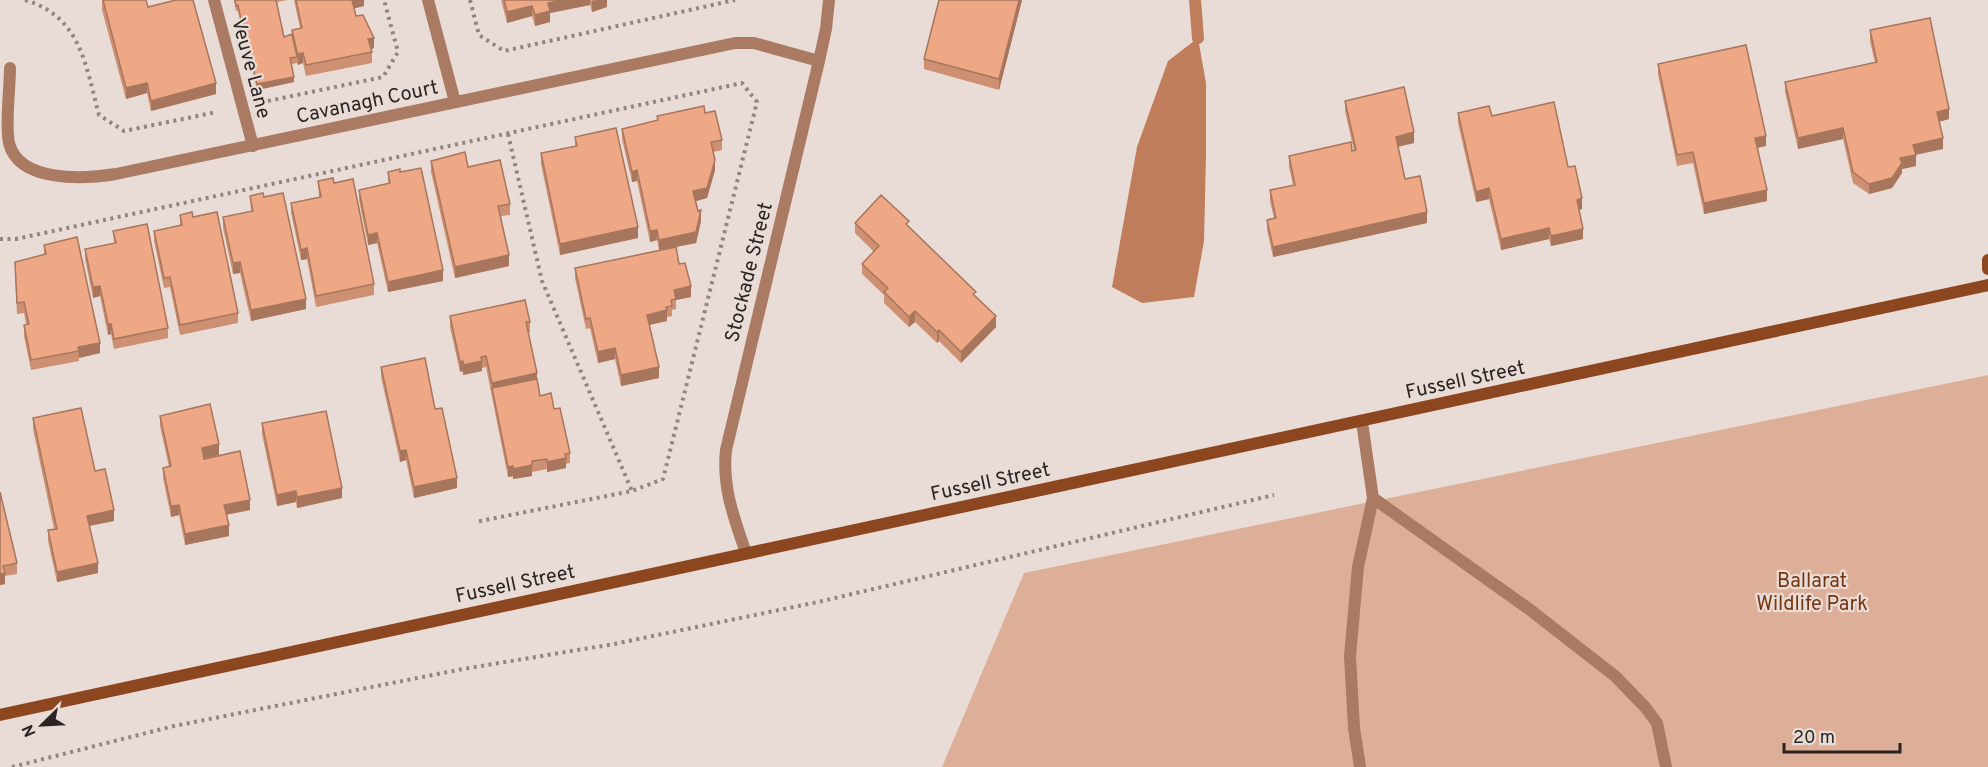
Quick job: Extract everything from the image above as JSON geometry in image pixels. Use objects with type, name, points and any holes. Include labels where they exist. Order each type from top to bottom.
[{"type":"street","name":"Veuve Lane","points":[[214,0],[252,146]]},
{"type":"street","points":[[428,0],[455,102]]},
{"type":"street","name":"Stockade Street","points":[[746,553],[727,494],[724,475],[726,450],[819,62],[829,0]]},
{"type":"street","name":"Cavanagh Court","points":[[10,68],[9,141],[17,159],[30,169],[58,175],[103,176],[735,43],[754,43],[819,62]]},
{"type":"street","points":[[1988,260],[1988,269]]},
{"type":"street","name":"Fussell Street","points":[[0,715],[1988,285]]},
{"type":"street","points":[[1360,767],[1354,728],[1350,657],[1358,567],[1373,498],[1362,422]]},
{"type":"street","points":[[1373,498],[1529,609],[1615,676],[1645,707],[1656,723],[1666,767]]},
{"type":"path","points":[[25,0],[39,5],[66,24],[81,49],[99,115],[124,131],[383,77],[398,52],[384,0]]},
{"type":"path","points":[[470,0],[479,35],[504,51],[735,0]]},
{"type":"path","points":[[0,239],[16,239],[742,83],[757,102],[663,479],[632,491],[476,522]]},
{"type":"path","points":[[508,134],[542,281],[632,491]]},
{"type":"path","points":[[12,767],[174,726],[463,669],[614,644],[818,602],[1274,495]]},
{"type":"green space","name":"Ballarat Wildlife Park","points":[[1988,375],[1988,767],[942,767],[1024,573]]},
{"type":"shaded area","points":[[1198,38],[1206,83],[1206,155],[1204,241],[1194,297],[1142,303],[1112,287],[1137,147],[1168,61]]},
{"type":"building","points":[[103,0],[146,0],[148,7],[176,0],[193,0],[216,83],[151,101],[147,83],[126,88]]},
{"type":"building","points":[[235,0],[276,0],[284,37],[292,34],[297,57],[290,58],[294,77],[257,84]]},
{"type":"building","points":[[296,0],[352,0],[356,16],[363,15],[374,38],[368,39],[372,52],[306,65],[303,53],[298,54],[297,52],[292,30],[302,28]]},
{"type":"building","points":[[504,0],[562,0],[548,3],[550,11],[535,15],[532,6],[507,12]]},
{"type":"building","points":[[939,0],[1019,0],[999,79],[924,59]]},
{"type":"building","points":[[1930,18],[1949,109],[1937,112],[1943,138],[1913,145],[1916,155],[1900,158],[1902,163],[1892,178],[1869,184],[1853,172],[1843,128],[1798,138],[1785,82],[1877,62],[1870,30]]},
{"type":"building","points":[[1746,45],[1766,136],[1755,138],[1767,190],[1704,203],[1693,152],[1677,155],[1658,64]]},
{"type":"building","points":[[1404,87],[1414,132],[1396,137],[1405,179],[1420,176],[1427,212],[1273,247],[1267,220],[1276,218],[1270,190],[1295,185],[1289,156],[1351,142],[1352,151],[1356,150],[1345,101]]},
{"type":"building","points":[[1554,102],[1568,167],[1575,166],[1582,198],[1577,200],[1583,229],[1551,236],[1549,228],[1501,239],[1489,188],[1476,192],[1458,113],[1489,106],[1492,116]]},
{"type":"building","points":[[704,106],[705,113],[715,111],[722,140],[711,142],[715,160],[707,188],[693,191],[698,211],[701,210],[696,232],[659,240],[657,230],[650,231],[637,170],[632,172],[622,129],[658,120],[657,116]]},
{"type":"building","points":[[616,128],[638,227],[560,244],[541,153],[577,146],[575,137]]},
{"type":"building","points":[[465,152],[468,167],[500,160],[510,204],[498,206],[509,255],[455,267],[431,161]]},
{"type":"building","points":[[421,168],[443,270],[388,282],[377,233],[368,235],[359,190],[390,183],[388,172]]},
{"type":"building","points":[[333,178],[334,183],[353,179],[374,284],[316,296],[307,248],[301,250],[291,203],[321,197],[318,181]]},
{"type":"building","points":[[263,193],[264,197],[283,193],[306,299],[251,310],[240,262],[233,263],[223,217],[253,211],[250,196]]},
{"type":"building","points":[[881,195],[909,221],[906,224],[976,292],[973,294],[996,316],[961,352],[915,311],[909,317],[884,292],[888,288],[862,264],[879,246],[855,223]]},
{"type":"building","points":[[192,212],[193,217],[217,212],[238,313],[180,325],[170,277],[164,278],[154,231],[182,225],[180,215]]},
{"type":"building","points":[[147,224],[168,328],[114,339],[111,324],[108,324],[100,286],[93,287],[85,249],[116,243],[113,231]]},
{"type":"building","points":[[77,237],[100,343],[78,347],[79,351],[31,360],[24,325],[29,324],[24,302],[17,303],[15,262],[46,254],[44,245]]},
{"type":"building","points":[[676,247],[679,264],[685,263],[691,286],[674,290],[676,299],[671,300],[672,306],[666,307],[667,310],[647,315],[659,367],[621,375],[615,348],[598,352],[590,318],[586,319],[575,268]]},
{"type":"building","points":[[525,300],[530,322],[526,322],[537,373],[492,383],[486,356],[481,357],[482,361],[463,365],[463,361],[460,362],[450,316]]},
{"type":"building","points":[[425,358],[435,409],[442,408],[457,478],[414,487],[406,450],[400,451],[381,367]]},
{"type":"building","points":[[537,379],[540,396],[551,393],[554,409],[560,408],[570,453],[565,454],[566,458],[547,462],[547,459],[532,461],[532,465],[513,469],[513,466],[508,467],[492,388]]},
{"type":"building","points":[[210,404],[219,444],[202,448],[204,459],[240,451],[250,500],[224,505],[229,525],[185,534],[179,505],[171,506],[163,468],[171,466],[160,416]]},
{"type":"building","points":[[81,408],[95,471],[105,469],[114,510],[87,516],[98,563],[57,572],[48,530],[57,529],[33,418]]},
{"type":"building","points":[[326,411],[342,488],[297,497],[296,491],[277,495],[262,423]]},
{"type":"building","points":[[0,492],[17,563],[3,566],[5,573],[0,574]]},
{"type":"waterway","points":[[1195,0],[1198,38]]}]
